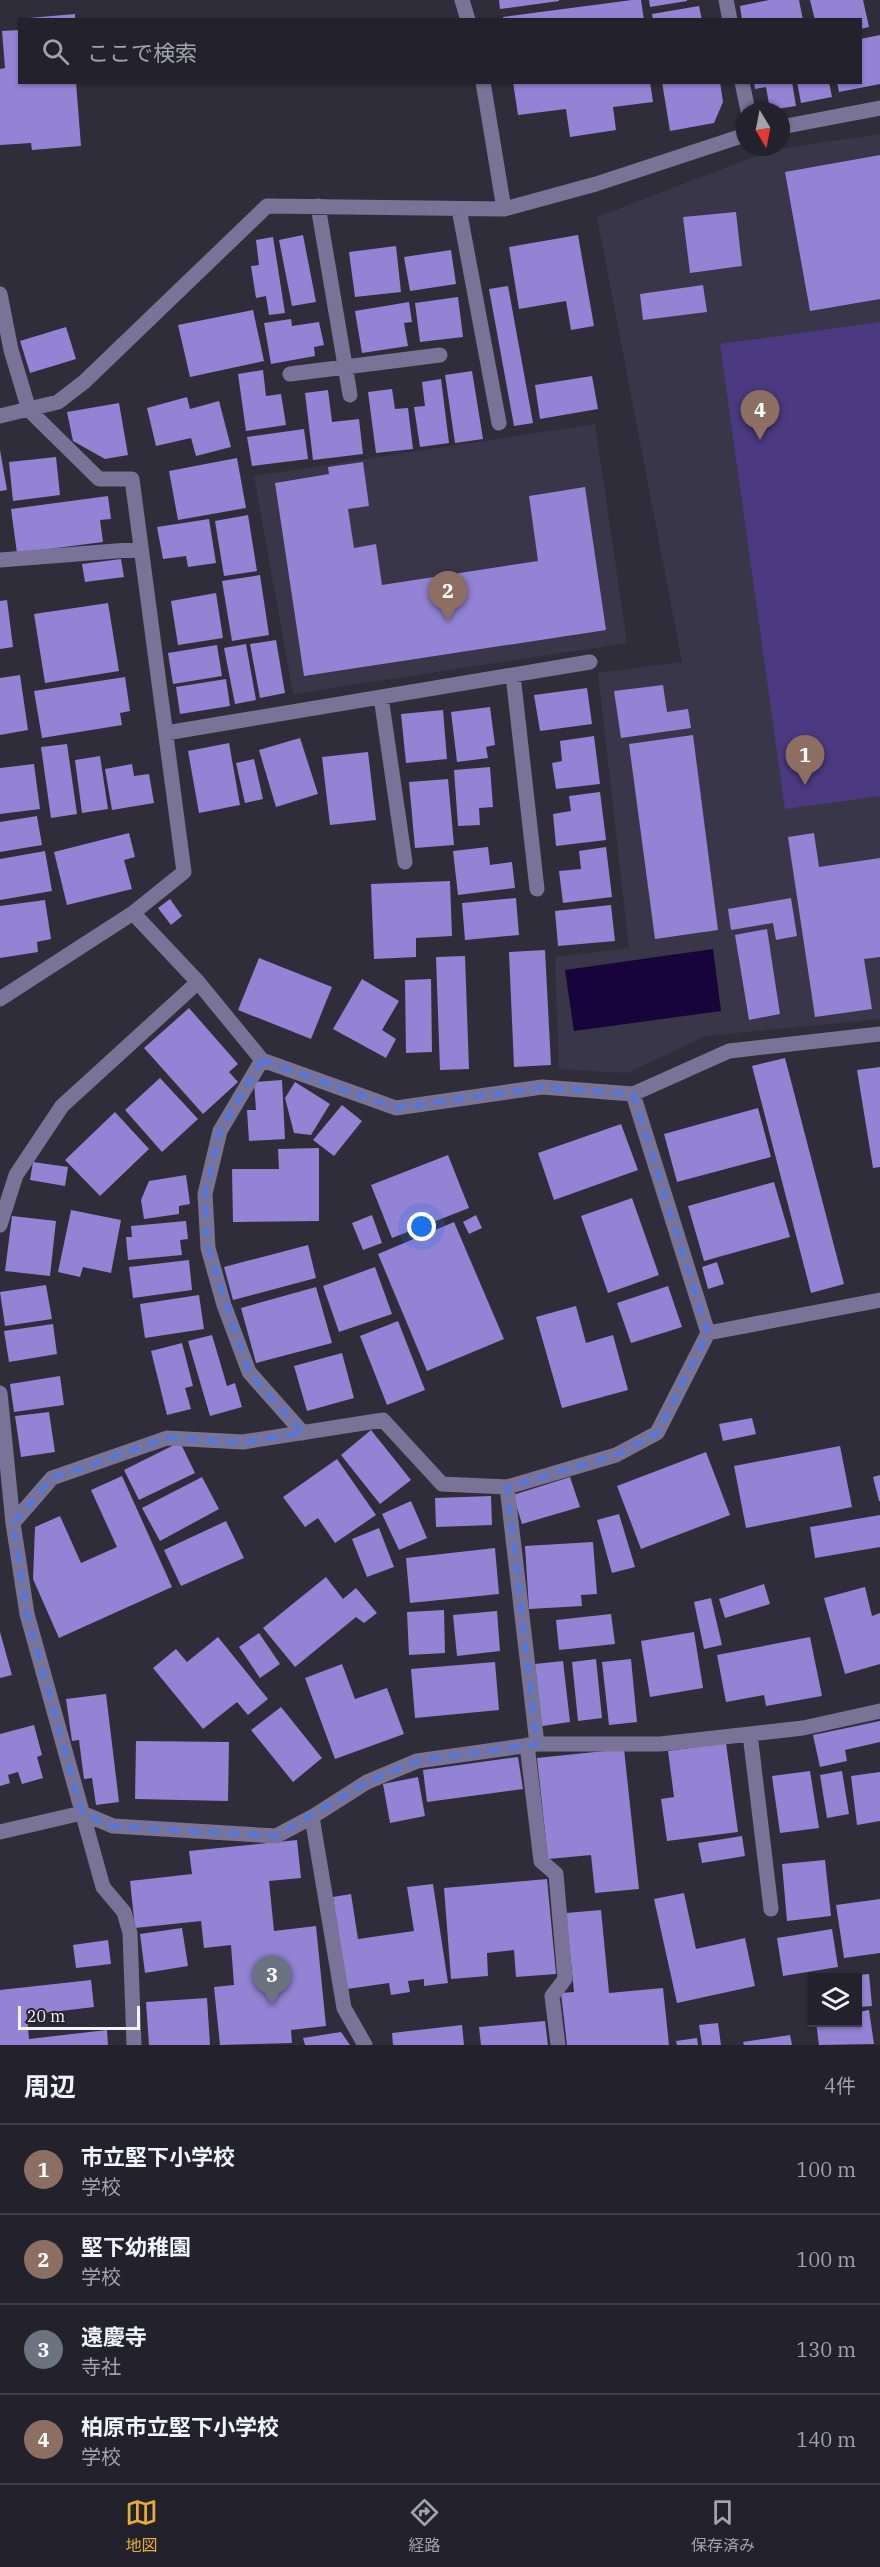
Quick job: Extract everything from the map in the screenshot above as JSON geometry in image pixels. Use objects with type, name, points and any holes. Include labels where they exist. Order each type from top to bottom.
[{"type":"street","points":[[462,0],[467,18]]},
{"type":"street","points":[[726,0],[730,18]]},
{"type":"street","points":[[483,84],[504,209]]},
{"type":"street","points":[[742,84],[746,102]]},
{"type":"street","points":[[790,125],[880,108]]},
{"type":"street","points":[[0,416],[58,402],[84,382],[267,206],[504,209],[596,184],[736,138]]},
{"type":"street","points":[[318,206],[350,395]]},
{"type":"street","points":[[459,209],[500,423]]},
{"type":"street","points":[[0,294],[11,350],[29,410],[99,479],[132,479],[184,872],[133,913],[0,999]]},
{"type":"street","points":[[290,374],[440,355]]},
{"type":"street","points":[[0,560],[141,549]]},
{"type":"street","points":[[166,733],[590,662]]},
{"type":"street","points":[[513,675],[537,889]]},
{"type":"street","points":[[381,697],[405,862]]},
{"type":"street","points":[[133,913],[198,982],[262,1060],[396,1108],[542,1087],[633,1094],[729,1051],[880,1034]]},
{"type":"street","points":[[0,1225],[16,1175],[62,1106],[198,982]]},
{"type":"street","points":[[262,1060],[219,1131],[205,1194],[207,1248],[224,1305],[249,1372],[303,1433]]},
{"type":"street","points":[[13,1523],[52,1478],[167,1438],[243,1442],[382,1420],[442,1484],[507,1487],[616,1455],[657,1433],[708,1333],[633,1094]]},
{"type":"street","points":[[708,1333],[880,1300]]},
{"type":"street","points":[[0,1393],[13,1523],[27,1614],[103,1887],[124,1912],[130,1933],[134,2045]]},
{"type":"street","points":[[507,1487],[541,1861],[556,1874],[565,1979],[552,1996],[558,2045]]},
{"type":"street","points":[[0,1832],[82,1813],[113,1826],[276,1836],[312,1817],[368,1782],[417,1761],[532,1745],[660,1744],[803,1728],[880,1711]]},
{"type":"street","points":[[750,1734],[771,1909]]},
{"type":"street","points":[[312,1817],[344,2008],[365,2045]]},
{"type":"highlighted area","points":[[262,1060],[396,1108],[542,1087],[633,1094],[708,1333],[657,1433],[616,1455],[507,1487],[537,1744],[417,1761],[367,1782],[276,1836],[113,1826],[82,1813],[27,1614],[13,1523],[52,1478],[167,1438],[243,1442],[303,1433],[249,1372],[208,1248],[205,1194],[220,1131]]},
{"type":"shaded area","points":[[880,134],[880,1019],[706,1036],[627,1073],[559,1069],[555,957],[629,948],[598,673],[682,662],[597,217],[756,156],[790,156],[790,147]]},
{"type":"shaded area","points":[[880,322],[880,796],[785,809],[720,344]]},
{"type":"shaded area","points":[[595,424],[627,643],[293,694],[254,476]]},
{"type":"shaded area","points":[[713,949],[721,1011],[574,1031],[565,970]]},
{"type":"building","points":[[499,0],[559,0],[559,1],[500,9]]},
{"type":"building","points":[[641,0],[644,18],[503,18]]},
{"type":"building","points":[[649,0],[687,0],[687,1],[650,7]]},
{"type":"building","points":[[769,0],[799,0],[803,18],[742,18],[740,6]]},
{"type":"building","points":[[810,0],[863,0],[869,27],[862,29],[862,18],[814,18]]},
{"type":"building","points":[[699,6],[702,18],[653,18],[652,14]]},
{"type":"building","points":[[75,14],[75,18],[29,18]]},
{"type":"building","points":[[18,30],[18,84],[76,84],[81,146],[32,150],[31,143],[0,145],[0,69],[5,68],[2,31]]},
{"type":"building","points":[[880,35],[880,84],[839,92],[837,84],[862,84],[862,39]]},
{"type":"building","points":[[513,84],[650,84],[653,102],[613,107],[616,130],[570,137],[566,109],[518,115]]},
{"type":"building","points":[[662,84],[720,84],[723,102],[714,123],[670,131]]},
{"type":"building","points":[[754,84],[792,84],[796,106],[790,107],[790,102],[769,102],[766,87],[755,89]]},
{"type":"building","points":[[797,84],[829,84],[832,97],[801,103]]},
{"type":"building","points":[[880,155],[880,299],[810,311],[785,172]]},
{"type":"building","points":[[736,212],[742,266],[690,273],[683,217]]},
{"type":"building","points":[[303,235],[316,302],[292,306],[279,240]]},
{"type":"building","points":[[578,235],[594,326],[571,330],[566,301],[519,309],[509,247]]},
{"type":"building","points":[[273,237],[285,313],[269,315],[266,296],[256,298],[251,266],[259,265],[256,240]]},
{"type":"building","points":[[396,246],[401,292],[355,297],[349,252]]},
{"type":"building","points":[[451,250],[456,284],[410,291],[404,257]]},
{"type":"building","points":[[703,285],[707,312],[643,320],[640,294]]},
{"type":"building","points":[[508,286],[533,423],[514,426],[489,289]]},
{"type":"building","points":[[458,297],[463,337],[420,342],[415,303]]},
{"type":"building","points":[[409,302],[412,322],[404,323],[408,346],[362,353],[355,311]]},
{"type":"building","points":[[253,310],[264,361],[190,377],[178,325]]},
{"type":"building","points":[[291,319],[292,326],[319,322],[324,345],[314,347],[315,356],[271,364],[264,323]]},
{"type":"building","points":[[66,327],[76,359],[30,373],[20,341]]},
{"type":"building","points":[[263,370],[266,396],[281,394],[286,425],[246,431],[238,374]]},
{"type":"building","points":[[472,371],[483,439],[455,443],[445,375]]},
{"type":"building","points":[[592,376],[598,409],[540,419],[535,385]]},
{"type":"building","points":[[441,379],[449,443],[420,447],[414,407],[425,406],[422,382]]},
{"type":"building","points":[[392,389],[395,409],[408,408],[413,449],[376,453],[368,392]]},
{"type":"building","points":[[328,390],[332,422],[359,419],[363,454],[313,460],[305,393]]},
{"type":"building","points":[[187,397],[190,409],[219,401],[231,447],[196,456],[191,438],[156,446],[147,408]]},
{"type":"building","points":[[119,403],[128,455],[105,459],[73,441],[67,412]]},
{"type":"building","points":[[304,429],[308,459],[252,466],[247,437]]},
{"type":"building","points":[[0,450],[7,490],[0,491]]},
{"type":"building","points":[[56,457],[60,495],[13,501],[9,462]]},
{"type":"building","points":[[237,458],[246,508],[178,520],[169,471]]},
{"type":"building","points":[[363,462],[369,506],[348,509],[354,548],[376,544],[382,585],[538,561],[529,496],[585,487],[606,630],[304,676],[275,483],[329,474],[328,467]]},
{"type":"building","points":[[108,496],[111,519],[100,520],[103,542],[17,553],[11,509]]},
{"type":"building","points":[[248,515],[257,571],[224,576],[215,521]]},
{"type":"building","points":[[209,519],[216,563],[188,567],[186,556],[163,559],[157,527]]},
{"type":"building","points":[[121,559],[124,577],[85,582],[82,564]]},
{"type":"building","points":[[260,575],[269,635],[232,641],[222,581]]},
{"type":"building","points":[[216,593],[223,638],[178,645],[171,601]]},
{"type":"building","points":[[7,600],[13,647],[0,649],[0,601]]},
{"type":"building","points":[[108,603],[119,671],[45,683],[34,614]]},
{"type":"building","points":[[276,640],[285,693],[260,698],[250,644]]},
{"type":"building","points":[[246,644],[256,700],[235,704],[224,648]]},
{"type":"building","points":[[217,645],[222,676],[173,684],[168,653]]},
{"type":"building","points":[[20,675],[28,730],[0,735],[0,678]]},
{"type":"building","points":[[125,677],[130,711],[120,713],[122,725],[42,738],[34,691]]},
{"type":"building","points":[[226,679],[230,706],[180,714],[176,687]]},
{"type":"building","points":[[663,685],[667,712],[688,709],[691,728],[621,738],[614,691]]},
{"type":"building","points":[[587,688],[592,724],[540,731],[534,695]]},
{"type":"building","points":[[490,707],[495,745],[486,747],[488,758],[457,762],[451,712]]},
{"type":"building","points":[[443,710],[447,759],[406,763],[401,714]]},
{"type":"building","points":[[693,735],[718,930],[655,939],[629,744]]},
{"type":"building","points":[[594,736],[600,784],[556,789],[552,763],[562,761],[560,741]]},
{"type":"building","points":[[300,738],[318,794],[276,807],[259,750]]},
{"type":"building","points":[[229,743],[240,805],[199,813],[188,751]]},
{"type":"building","points":[[67,744],[77,814],[51,818],[41,747]]},
{"type":"building","points":[[368,752],[376,820],[330,825],[322,757]]},
{"type":"building","points":[[100,756],[108,809],[82,813],[75,760]]},
{"type":"building","points":[[254,759],[263,799],[245,803],[236,763]]},
{"type":"building","points":[[34,764],[40,809],[0,814],[0,768]]},
{"type":"building","points":[[132,764],[134,776],[149,774],[154,803],[112,810],[105,769]]},
{"type":"building","points":[[490,767],[493,807],[479,808],[480,825],[458,826],[454,770]]},
{"type":"building","points":[[448,779],[454,845],[415,848],[409,782]]},
{"type":"building","points":[[600,792],[606,840],[556,846],[553,814],[571,811],[569,796]]},
{"type":"building","points":[[37,816],[42,845],[0,852],[0,822]]},
{"type":"building","points":[[129,833],[135,857],[124,860],[132,889],[67,905],[54,852]]},
{"type":"building","points":[[814,833],[819,867],[880,858],[880,957],[864,959],[872,1009],[815,1017],[788,837]]},
{"type":"building","points":[[488,847],[490,865],[512,862],[515,888],[458,895],[453,851]]},
{"type":"building","points":[[606,847],[612,897],[563,903],[559,871],[581,869],[579,851]]},
{"type":"building","points":[[45,851],[52,891],[0,900],[0,859]]},
{"type":"building","points":[[450,881],[452,936],[416,938],[416,957],[374,959],[371,884]]},
{"type":"building","points":[[516,898],[519,935],[465,940],[462,903]]},
{"type":"building","points":[[791,898],[797,936],[776,940],[773,923],[731,930],[728,909]]},
{"type":"building","points":[[170,899],[182,916],[171,925],[158,908]]},
{"type":"building","points":[[45,900],[51,939],[37,942],[38,952],[0,958],[0,906]]},
{"type":"building","points":[[611,905],[615,941],[558,946],[555,911]]},
{"type":"building","points":[[767,929],[780,1014],[749,1020],[735,935]]},
{"type":"building","points":[[545,950],[551,1065],[514,1067],[509,952]]},
{"type":"building","points":[[465,956],[469,1069],[440,1070],[436,957]]},
{"type":"building","points":[[259,958],[332,987],[311,1039],[238,1010]]},
{"type":"building","points":[[362,979],[399,1001],[382,1030],[396,1039],[386,1058],[333,1029]]},
{"type":"building","points":[[431,979],[432,1052],[406,1053],[405,980]]},
{"type":"building","points":[[189,1008],[238,1064],[229,1072],[238,1082],[203,1114],[144,1048]]},
{"type":"building","points":[[785,1058],[844,1284],[811,1293],[752,1066]]},
{"type":"building","points":[[880,1067],[880,1167],[873,1168],[857,1070]]},
{"type":"building","points":[[160,1078],[198,1119],[162,1152],[125,1110]]},
{"type":"building","points":[[282,1080],[285,1139],[249,1141],[247,1110],[256,1110],[254,1082]]},
{"type":"building","points":[[295,1082],[330,1104],[311,1135],[294,1133],[285,1098]]},
{"type":"building","points":[[342,1105],[362,1121],[334,1156],[313,1140]]},
{"type":"building","points":[[758,1108],[771,1157],[677,1182],[664,1134]]},
{"type":"building","points":[[115,1112],[149,1149],[100,1196],[65,1160]]},
{"type":"building","points":[[621,1124],[638,1170],[554,1200],[538,1153]]},
{"type":"building","points":[[319,1148],[319,1221],[233,1222],[232,1169],[279,1169],[278,1149]]},
{"type":"building","points":[[448,1155],[469,1208],[392,1238],[371,1185]]},
{"type":"building","points":[[33,1162],[68,1167],[65,1186],[30,1180]]},
{"type":"building","points":[[186,1175],[190,1204],[179,1206],[179,1214],[144,1219],[141,1200],[149,1181]]},
{"type":"building","points":[[774,1182],[790,1237],[704,1261],[688,1206]]},
{"type":"building","points":[[632,1198],[659,1275],[608,1293],[581,1216]]},
{"type":"building","points":[[71,1210],[121,1220],[111,1273],[83,1267],[80,1277],[58,1272]]},
{"type":"building","points":[[372,1215],[382,1243],[363,1250],[352,1223]]},
{"type":"building","points":[[476,1215],[482,1228],[469,1234],[463,1222]]},
{"type":"building","points":[[12,1216],[56,1221],[50,1276],[5,1271]]},
{"type":"building","points":[[186,1221],[188,1239],[180,1240],[182,1255],[128,1260],[126,1237],[132,1237],[131,1226]]},
{"type":"building","points":[[454,1222],[504,1339],[427,1371],[378,1254]]},
{"type":"building","points":[[308,1245],[316,1278],[233,1300],[224,1267]]},
{"type":"building","points":[[189,1260],[192,1290],[133,1298],[129,1267]]},
{"type":"building","points":[[717,1262],[724,1284],[708,1289],[702,1267]]},
{"type":"building","points":[[375,1267],[392,1314],[339,1332],[323,1286]]},
{"type":"building","points":[[46,1285],[52,1319],[5,1326],[0,1292]]},
{"type":"building","points":[[668,1286],[682,1327],[631,1343],[617,1303]]},
{"type":"building","points":[[316,1287],[332,1343],[256,1363],[241,1308]]},
{"type":"building","points":[[199,1295],[204,1329],[145,1338],[140,1304]]},
{"type":"building","points":[[576,1306],[586,1343],[613,1335],[628,1390],[562,1408],[536,1317]]},
{"type":"building","points":[[398,1321],[425,1390],[387,1405],[360,1336]]},
{"type":"building","points":[[53,1324],[57,1354],[9,1362],[4,1331]]},
{"type":"building","points":[[212,1335],[227,1386],[235,1383],[242,1407],[210,1416],[188,1341]]},
{"type":"building","points":[[182,1343],[193,1386],[185,1388],[191,1409],[167,1415],[151,1351]]},
{"type":"building","points":[[342,1353],[354,1398],[307,1411],[294,1366]]},
{"type":"building","points":[[60,1376],[64,1405],[14,1412],[10,1384]]},
{"type":"building","points":[[49,1412],[55,1452],[21,1457],[15,1416]]},
{"type":"building","points":[[752,1418],[756,1434],[723,1441],[719,1424]]},
{"type":"building","points":[[371,1430],[411,1480],[380,1504],[341,1455]]},
{"type":"building","points":[[180,1442],[195,1473],[139,1500],[124,1470]]},
{"type":"building","points":[[840,1446],[852,1507],[746,1528],[734,1466]]},
{"type":"building","points":[[706,1452],[730,1515],[641,1549],[617,1486]]},
{"type":"building","points":[[337,1459],[376,1515],[335,1543],[318,1518],[305,1527],[283,1497]]},
{"type":"building","points":[[880,1475],[880,1501],[879,1501],[873,1477]]},
{"type":"building","points":[[122,1476],[172,1587],[59,1638],[33,1579],[35,1527],[60,1516],[81,1563],[117,1547],[91,1490]]},
{"type":"building","points":[[202,1477],[219,1509],[160,1541],[142,1508]]},
{"type":"building","points":[[570,1477],[580,1507],[522,1524],[513,1495]]},
{"type":"building","points":[[491,1496],[492,1525],[436,1527],[435,1498]]},
{"type":"building","points":[[411,1501],[427,1538],[399,1550],[382,1514]]},
{"type":"building","points":[[619,1514],[635,1567],[612,1573],[597,1520]]},
{"type":"building","points":[[880,1515],[880,1547],[815,1558],[810,1527]]},
{"type":"building","points":[[226,1521],[244,1558],[181,1586],[164,1550]]},
{"type":"building","points":[[379,1528],[394,1567],[367,1577],[352,1539]]},
{"type":"building","points":[[593,1542],[597,1594],[581,1595],[582,1606],[529,1609],[525,1546]]},
{"type":"building","points":[[495,1548],[499,1594],[410,1603],[406,1558]]},
{"type":"building","points":[[326,1577],[343,1599],[356,1588],[377,1613],[364,1623],[356,1617],[295,1667],[263,1628]]},
{"type":"building","points":[[764,1584],[770,1604],[725,1618],[719,1599]]},
{"type":"building","points":[[865,1587],[872,1616],[880,1613],[880,1664],[845,1674],[824,1598]]},
{"type":"building","points":[[711,1598],[722,1645],[704,1649],[694,1602]]},
{"type":"building","points":[[444,1610],[445,1653],[409,1655],[407,1612]]},
{"type":"building","points":[[497,1611],[500,1651],[457,1656],[453,1615]]},
{"type":"building","points":[[611,1614],[615,1644],[559,1650],[556,1620]]},
{"type":"building","points":[[0,1632],[12,1675],[0,1678]]},
{"type":"building","points":[[694,1632],[703,1688],[650,1697],[641,1641]]},
{"type":"building","points":[[259,1633],[280,1664],[260,1678],[239,1647]]},
{"type":"building","points":[[218,1637],[268,1699],[248,1715],[237,1702],[203,1729],[153,1668],[176,1649],[187,1662]]},
{"type":"building","points":[[810,1637],[822,1696],[766,1706],[764,1695],[726,1702],[717,1655]]},
{"type":"building","points":[[596,1659],[602,1718],[578,1721],[572,1662]]},
{"type":"building","points":[[631,1659],[637,1722],[609,1725],[602,1662]]},
{"type":"building","points":[[563,1661],[570,1722],[542,1726],[535,1664]]},
{"type":"building","points":[[495,1662],[499,1710],[415,1718],[411,1669]]},
{"type":"building","points":[[342,1664],[355,1699],[387,1688],[404,1734],[335,1759],[305,1678]]},
{"type":"building","points":[[106,1694],[119,1802],[96,1805],[92,1778],[84,1779],[79,1740],[72,1741],[66,1699]]},
{"type":"building","points":[[281,1707],[322,1758],[293,1782],[251,1730]]},
{"type":"building","points":[[880,1721],[880,1742],[845,1750],[847,1761],[820,1767],[813,1735]]},
{"type":"building","points":[[34,1725],[42,1755],[37,1757],[43,1778],[22,1784],[18,1772],[8,1775],[10,1783],[0,1786],[0,1734]]},
{"type":"building","points":[[136,1741],[229,1742],[228,1801],[135,1799]]},
{"type":"building","points":[[726,1743],[738,1832],[667,1841],[661,1799],[674,1797],[668,1751]]},
{"type":"building","points":[[624,1749],[639,1889],[595,1893],[591,1855],[548,1859],[537,1758]]},
{"type":"building","points":[[518,1757],[523,1789],[427,1802],[423,1770]]},
{"type":"building","points":[[810,1771],[819,1828],[780,1833],[772,1776]]},
{"type":"building","points":[[842,1771],[849,1814],[827,1818],[820,1775]]},
{"type":"building","points":[[880,1772],[880,1821],[857,1825],[851,1776]]},
{"type":"building","points":[[418,1777],[425,1816],[390,1823],[383,1784]]},
{"type":"building","points":[[742,1836],[745,1856],[702,1863],[698,1843]]},
{"type":"building","points":[[297,1840],[301,1878],[269,1881],[274,1931],[316,1926],[326,2026],[291,2030],[292,2043],[220,2045],[214,1987],[234,1985],[231,1945],[204,1948],[201,1921],[135,1928],[130,1881],[192,1874],[189,1851]]},
{"type":"building","points":[[825,1860],[831,1916],[787,1921],[782,1864]]},
{"type":"building","points":[[547,1879],[556,1974],[516,1977],[514,1950],[487,1953],[488,1976],[451,1979],[444,1888]]},
{"type":"building","points":[[433,1884],[448,1983],[424,1986],[424,1979],[408,1981],[410,1992],[391,1995],[389,1983],[347,1989],[333,1897],[351,1894],[358,1939],[414,1931],[407,1887]]},
{"type":"building","points":[[684,1893],[696,1949],[745,1938],[755,1986],[677,2003],[654,1899]]},
{"type":"building","points":[[880,1899],[880,1953],[844,1958],[836,1905]]},
{"type":"building","points":[[601,1910],[609,1993],[663,1988],[669,2045],[567,2045],[561,1993],[574,1992],[566,1913]]},
{"type":"building","points":[[182,1928],[188,1966],[145,1973],[140,1934]]},
{"type":"building","points":[[832,1929],[838,1967],[783,1976],[777,1938]]},
{"type":"building","points":[[108,1940],[111,1964],[76,1968],[73,1945]]},
{"type":"building","points":[[869,1974],[872,2006],[862,2007],[862,1975]]},
{"type":"building","points":[[91,1980],[94,2007],[27,2015],[29,2039],[107,2030],[108,2045],[0,2045],[0,1990]]},
{"type":"building","points":[[207,1998],[210,2045],[149,2045],[146,2002]]},
{"type":"building","points":[[869,2010],[874,2044],[819,2045],[817,2027],[862,2027],[862,2011]]},
{"type":"building","points":[[545,2021],[548,2045],[481,2045],[479,2027]]},
{"type":"building","points":[[718,2023],[721,2045],[702,2045],[699,2025]]},
{"type":"building","points":[[462,2025],[464,2045],[393,2045],[392,2033]]},
{"type":"building","points":[[341,2032],[350,2045],[305,2045],[303,2038]]},
{"type":"building","points":[[790,2035],[792,2045],[744,2045],[743,2042]]},
{"type":"building","points":[[697,2038],[698,2045],[677,2045],[676,2041]]},
{"type":"place","name":"柏原市立堅下小学校","points":[[760,440]]},
{"type":"place","name":"堅下幼稚園","points":[[448,621]]},
{"type":"place","name":"市立堅下小学校","points":[[805,785]]},
{"type":"place","name":"遠慶寺","points":[[272,2005]]}]
